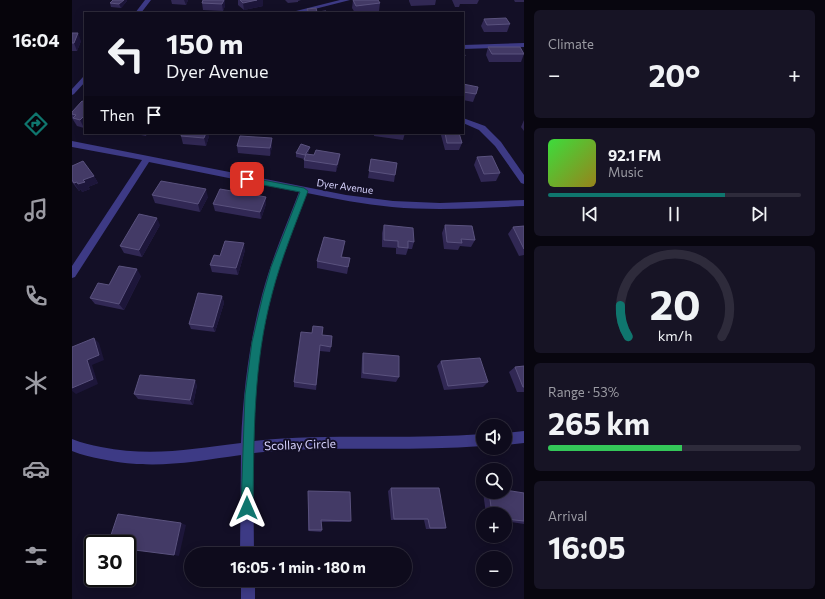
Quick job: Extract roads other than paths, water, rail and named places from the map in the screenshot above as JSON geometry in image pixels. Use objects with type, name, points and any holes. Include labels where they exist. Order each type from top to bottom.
[{"type":"street","points":[[139,12],[148,0]]},
{"type":"street","points":[[295,12],[347,0]]},
{"type":"street","points":[[464,47],[524,45]]},
{"type":"street","points":[[72,93],[84,79]]},
{"type":"street","points":[[464,120],[482,128],[498,144],[524,182]]},
{"type":"street","name":"Dyer Avenue","points":[[72,144],[304,191],[393,204],[440,206],[524,203]]},
{"type":"street","points":[[72,274],[147,159]]},
{"type":"street","points":[[247,547],[250,395],[257,342],[267,295],[304,191]]},
{"type":"street","points":[[512,438],[524,437]]},
{"type":"street","name":"Scollay Circle","points":[[72,446],[81,449],[142,459],[211,454],[248,447],[309,443],[396,444],[476,440]]},
{"type":"street","points":[[248,587],[248,599]]}]
